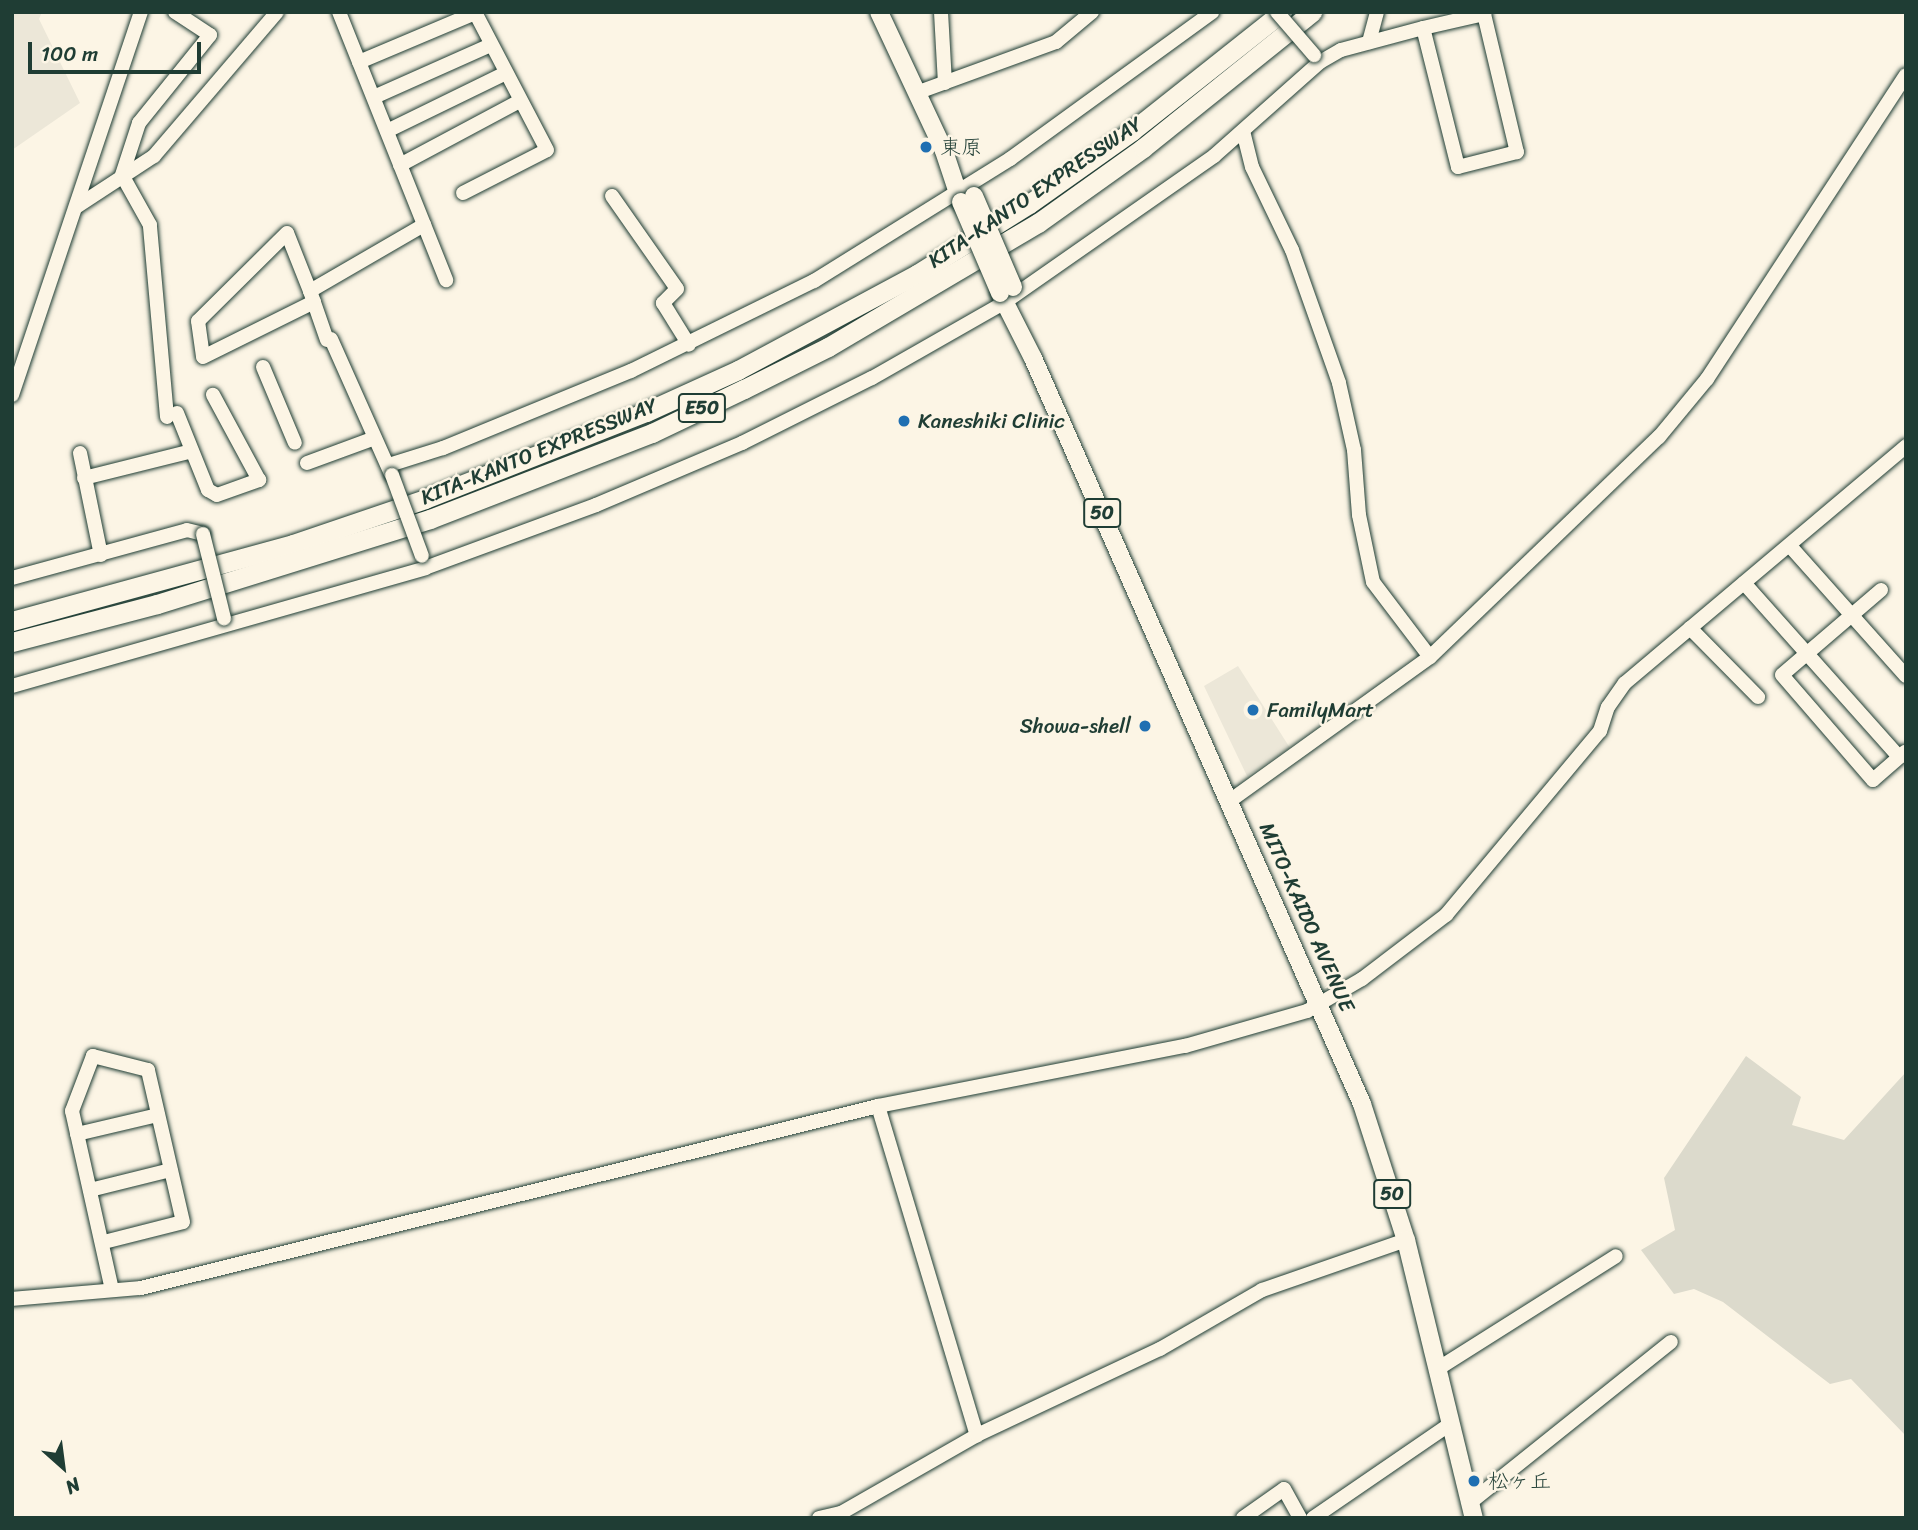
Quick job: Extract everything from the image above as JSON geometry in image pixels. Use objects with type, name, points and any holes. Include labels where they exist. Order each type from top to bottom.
[{"type":"highway","name":"KITA-KANTO EXPRESSWAY","points":[[12,621],[280,547],[425,499],[622,422],[738,370],[917,274],[1029,204],[1132,131],[1280,12]]},
{"type":"highway","name":"KITA-KANTO EXPRESSWAY","points":[[12,642],[273,570],[430,519],[652,433],[756,383],[929,290],[1038,223],[1143,148],[1312,12]]},
{"type":"main road","name":"MITO-KAIDO AVENUE","points":[[879,12],[965,195],[1033,358],[1321,1004],[1362,1104],[1406,1240],[1472,1510]]},
{"type":"street","points":[[12,395],[141,12]]},
{"type":"street","points":[[175,12],[210,35],[139,123],[122,175],[150,225],[172,415],[192,451],[208,490],[217,495],[258,480],[213,395]]},
{"type":"street","points":[[76,207],[154,156],[277,12]]},
{"type":"street","points":[[338,12],[446,280]]},
{"type":"street","points":[[941,12],[945,83]]},
{"type":"street","points":[[390,470],[690,345],[814,281],[965,195],[1212,12]]},
{"type":"street","points":[[1280,12],[1317,58]]},
{"type":"street","points":[[1369,42],[1377,12]]},
{"type":"street","points":[[359,62],[475,13],[547,150],[463,194]]},
{"type":"street","points":[[12,686],[424,562],[596,505],[742,443],[872,378],[1158,198],[1243,131],[1317,58],[1369,42],[1423,28],[1484,14],[1517,152],[1458,167],[1423,28]]},
{"type":"street","points":[[916,93],[1056,42],[1086,15]]},
{"type":"street","points":[[374,97],[491,45]]},
{"type":"street","points":[[387,131],[506,73]]},
{"type":"street","points":[[1231,800],[1430,657],[1684,410],[1906,75]]},
{"type":"street","points":[[400,165],[520,100]]},
{"type":"street","points":[[1243,131],[1252,167],[1292,250],[1339,383],[1352,438],[1359,516],[1373,582],[1430,657]]},
{"type":"street","points":[[612,196],[677,289],[663,303],[690,345]]},
{"type":"street","points":[[424,225],[312,297],[203,357],[198,321],[287,233],[312,297],[329,340],[390,470],[424,562]]},
{"type":"street","points":[[263,367],[295,443]]},
{"type":"street","points":[[307,463],[375,438]]},
{"type":"street","points":[[12,1300],[141,1288],[878,1106],[1185,1046],[1321,1004],[1385,963],[1465,897],[1600,731],[1608,707],[1625,683],[1906,446]]},
{"type":"street","points":[[85,478],[192,451]]},
{"type":"street","points":[[80,453],[101,555]]},
{"type":"street","points":[[12,578],[187,530],[203,534],[225,623]]},
{"type":"street","points":[[1790,546],[1906,676]]},
{"type":"street","points":[[1744,583],[1807,654],[1902,754],[1873,780],[1782,675],[1807,654],[1852,614],[1881,590]]},
{"type":"street","points":[[1690,628],[1758,696]]},
{"type":"street","points":[[104,1242],[183,1222],[148,1070],[93,1056],[72,1111],[104,1242],[112,1290]]},
{"type":"street","points":[[878,1106],[977,1435]]},
{"type":"street","points":[[77,1134],[158,1115]]},
{"type":"street","points":[[90,1190],[171,1170]]},
{"type":"street","points":[[819,1518],[841,1513],[977,1435],[1160,1349],[1262,1290],[1406,1240]]},
{"type":"street","points":[[1439,1368],[1616,1256]]},
{"type":"street","points":[[1472,1510],[1671,1342]]},
{"type":"street","points":[[1313,1518],[1452,1423]]},
{"type":"street","points":[[1243,1518],[1284,1489],[1300,1518]]},
{"type":"shaded area","points":[[12,12],[42,12],[39,19],[80,103],[12,150]]},
{"type":"shaded area","points":[[1238,666],[1290,748],[1247,776],[1204,686]]},
{"type":"shaded area","points":[[1746,1056],[1801,1097],[1792,1125],[1844,1140],[1906,1072],[1906,1436],[1851,1379],[1830,1384],[1723,1302],[1694,1289],[1674,1294],[1641,1250],[1675,1230],[1664,1178]]},
{"type":"place","name":"東原","points":[[926,147]]},
{"type":"place","name":"Kaneshiki Clinic","points":[[904,421]]},
{"type":"place","name":"FamilyMart","points":[[1253,710]]},
{"type":"place","name":"Showa-shell","points":[[1145,726]]},
{"type":"place","name":"松ヶ丘","points":[[1474,1481]]}]
